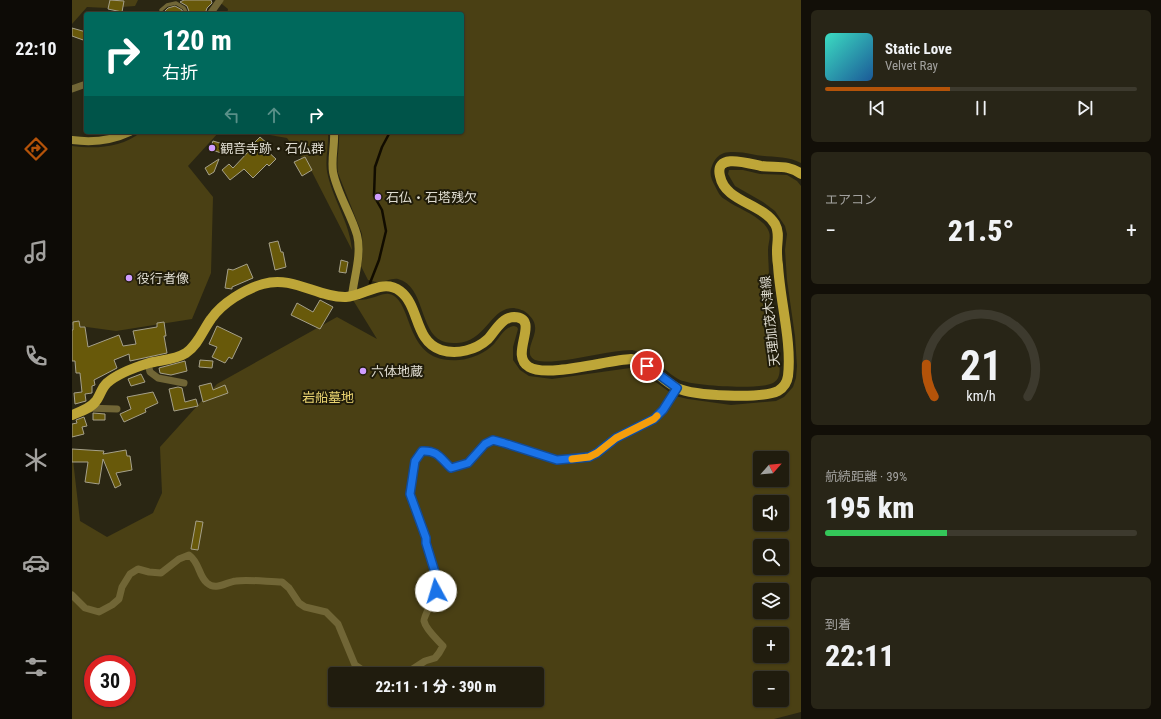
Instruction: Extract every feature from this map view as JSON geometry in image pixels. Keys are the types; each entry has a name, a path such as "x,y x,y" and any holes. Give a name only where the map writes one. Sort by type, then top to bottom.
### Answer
{"main road":[{"path":"72,140 88,142 119,138 126,134"},
{"path":"334,134 332,162 333,174 357,235 358,252 352,296"},
{"name":"天理加茂木津線","path":"72,415 96,402 106,383 130,370 175,358 187,352 196,343 212,317 230,301 249,289 265,283 282,282 299,285 332,296 352,296 381,287 390,286 404,294 425,338 432,345 442,350 454,352 473,348 488,338 503,321 515,317 523,321 526,326 521,353 523,361 532,368 552,370 631,359 643,364 677,388 689,391 731,396 774,393 782,388 786,383 788,376 787,337 778,281 777,250 779,234 770,217 730,193 726,189 719,173 721,167 727,161 738,161 761,166 788,167 801,174"}],"street":[{"path":"211,12 220,0"},
{"path":"72,89 84,85"},
{"path":"148,364 150,372 158,378 184,383"},
{"path":"417,667 434,658 440,653 443,646 424,621 424,616 431,606 436,591 437,579 426,543 426,538 410,494 415,461 422,451 433,452 451,468 468,463 485,444 493,440 557,460 589,457 597,453 616,438 654,419 663,410 677,388"},
{"path":"87,408 117,409"},
{"path":"72,595 85,608 99,612 112,605 119,599 122,587 130,574 138,569 160,573 179,559 189,554 195,559 207,583 214,586 224,585 236,580 282,582 305,607 326,612 338,624 357,667"}],"lane":[{"path":"162,12 161,10 167,5 176,3 184,8 186,12"}],"green space":[{"path":"72,0 138,0 135,6 108,8 87,7 72,24"},
{"path":"217,0 801,0 801,163 795,160 783,158 741,152 730,152 718,156 711,169 712,181 721,196 762,222 769,232 769,277 780,367 776,381 766,385 742,387 687,382 680,380 646,355 632,350 558,361 547,362 535,360 530,356 530,349 535,330 533,319 521,310 514,308 506,309 499,313 482,331 467,341 448,343 442,341 435,336 429,328 418,299 407,283 398,279 380,282 368,280 361,266 363,253 362,234 338,173 337,163 339,134 464,134 464,12 227,12 228,9"},
{"path":"138,134 217,134 188,166 213,197 211,273 192,319 116,331 72,325 72,146 108,146 134,137"},
{"path":"264,134 328,134 326,165 328,176 351,240 352,250 312,172 287,138"},
{"name":"岩船墓地","path":"729,170 743,170 760,174 787,175 797,181 801,186 801,712 774,719 72,719 72,451 80,521 107,537 153,513 162,493 160,447 217,384 337,317 377,339 353,300 373,298 387,294 397,298 403,307 412,331 419,343 428,352 441,359 459,360 478,355 494,344 505,330 514,326 518,329 513,347 513,360 520,370 529,376 552,379 630,368 639,370 675,396 688,399 731,405 776,401 784,397 793,387 796,378 797,366 795,336 787,280 785,250 787,234 785,226 775,211 763,202 735,186 728,174"}],"building":[{"path":"110,0 124,1 122,12 108,9"},
{"path":"184,0 211,0 212,3 207,8 206,12 189,12 187,6 180,2"},
{"path":"175,6 182,10 182,12 165,12 168,8"},
{"path":"72,28 84,31 84,40 72,36"},
{"path":"260,137 268,144 264,148 276,159 269,166 267,164 253,178 244,169 230,180 222,170 229,164 233,168 249,151 247,150"},
{"path":"213,141 223,144 221,153 210,149"},
{"path":"305,157 312,170 302,176 294,162"},
{"path":"219,159 214,172 209,175 205,168"},
{"path":"278,241 281,252 283,252 286,267 275,270 269,243"},
{"path":"341,260 348,262 346,273 339,272"},
{"path":"247,264 253,278 232,287 232,289 225,288 228,269 233,270"},
{"path":"320,300 333,307 320,329 291,315 297,303 313,312"},
{"path":"79,321 80,327 85,327 88,347 119,335 123,346 136,344 133,331 157,327 157,323 164,322 166,336 164,336 167,353 130,361 129,354 114,360 117,368 94,380 95,385 92,386 92,393 85,394 86,401 75,404 74,393 82,392 80,373 76,373 75,361 72,361 72,330 73,322"},
{"path":"217,326 242,338 232,359 229,357 225,363 212,357 217,347 209,344"},
{"path":"200,360 213,361 212,368 199,367"},
{"path":"185,361 187,371 171,375 160,373 159,368"},
{"path":"141,374 145,382 131,386 128,379"},
{"path":"211,383 213,390 225,385 228,393 203,402 199,386"},
{"path":"178,387 182,388 185,402 196,399 198,406 174,411 169,389"},
{"path":"153,392 158,403 145,409 146,412 124,422 120,414 131,409 127,397"},
{"path":"93,413 105,414 105,420 93,420"},
{"path":"84,417 87,426 82,427 84,434 72,437 72,424 77,423 76,420"},
{"path":"72,449 104,451 103,454 126,450 127,456 130,456 132,470 116,473 121,485 115,488 103,459 99,484 85,482 88,462 72,462"},
{"path":"196,521 203,522 198,550 191,549"}],"waterway":[{"path":"370,283 379,260 386,231 382,210 374,196 375,167 382,147 389,134"}],"slow traffic":[{"path":"572,459 589,457 597,453 616,438 654,419 657,416"}],"place":[{"name":"観音寺跡・石仏群","path":"212,148"},
{"name":"石仏・石塔残欠","path":"378,197"},
{"name":"役行者像","path":"129,278"},
{"name":"六体地蔵","path":"363,371"}],"route":[{"path":"436,591 437,579 426,543 426,538 410,494 411,479 415,461 422,451 433,452 451,468 468,463 485,444 493,440 557,460 570,460 589,457 597,453 616,438 654,419 663,410 673,396 677,388 647,366"}]}
